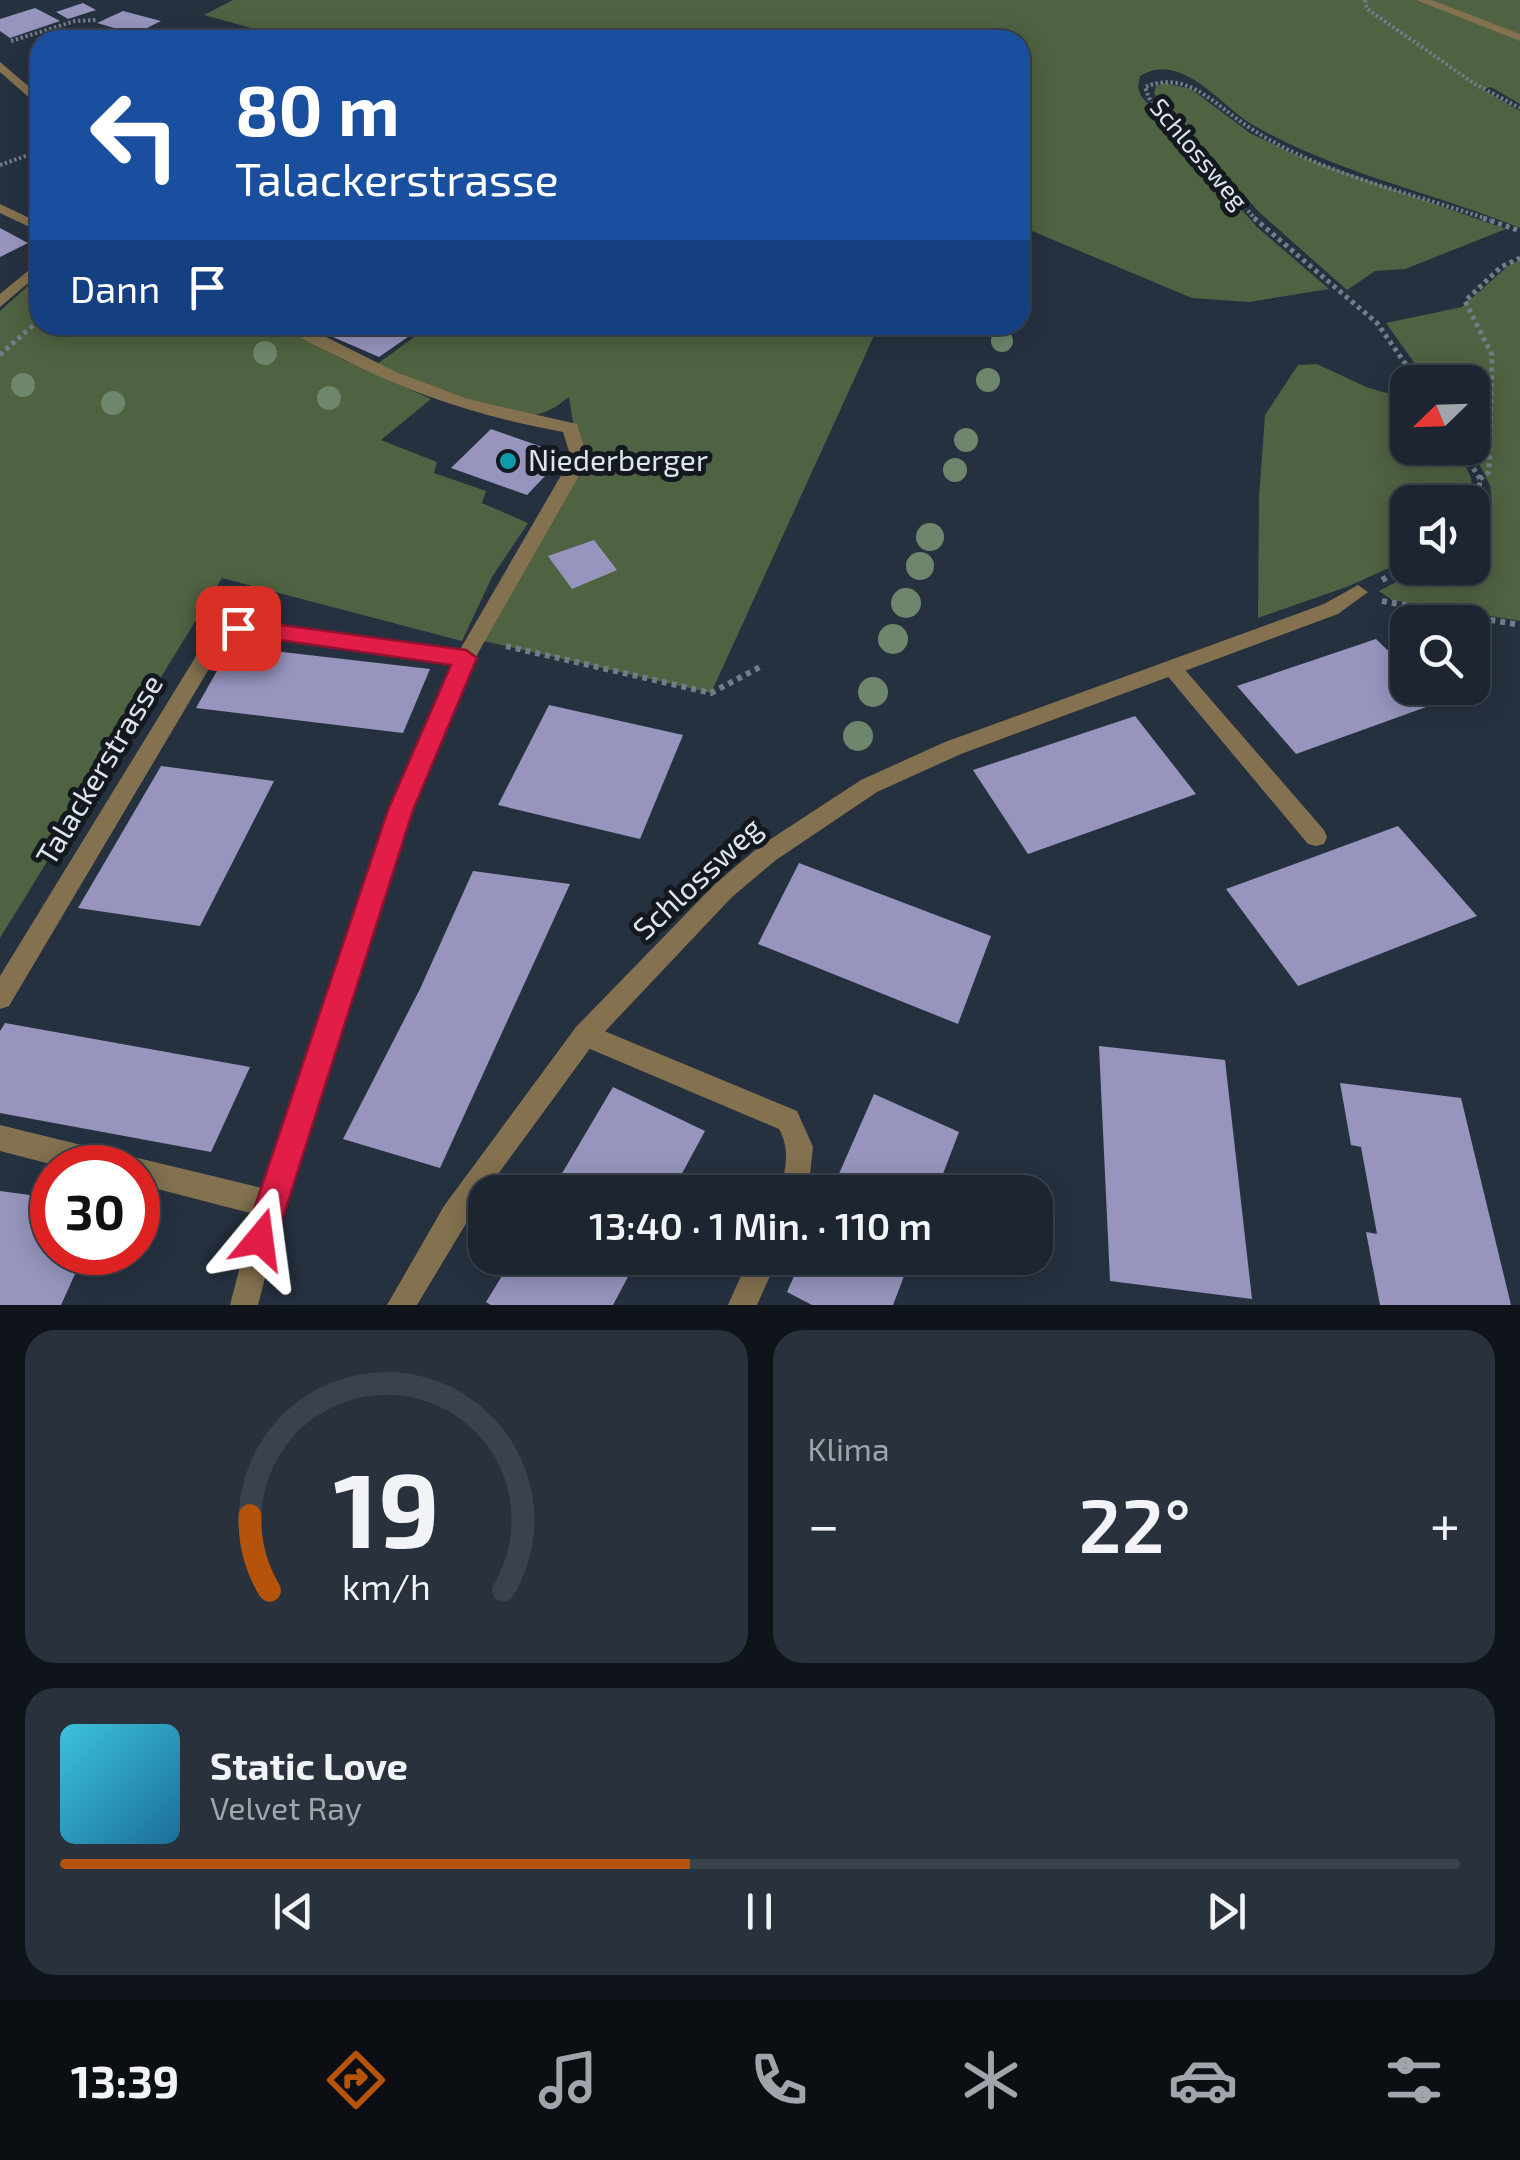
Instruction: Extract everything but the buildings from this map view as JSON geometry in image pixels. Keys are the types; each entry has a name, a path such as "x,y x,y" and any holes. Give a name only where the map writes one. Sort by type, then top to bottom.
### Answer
{"street":[{"path":"1422,0 1520,38"},
{"path":"0,66 30,94"},
{"path":"0,208 30,223"},
{"path":"0,302 30,275"},
{"path":"244,1305 270,1204 401,810 470,649 580,460 572,428 459,404 312,335"},
{"name":"Schlossweg","path":"400,1305 454,1216 584,1036 724,890 830,809 868,786 954,748 1331,609 1358,592"},
{"name":"Talackerstrasse","path":"0,998 219,636 238,628 470,649"},
{"path":"1172,668 1316,837"},
{"path":"584,1036 788,1120 797,1133 802,1152 797,1175"},
{"path":"0,1138 30,1145"},
{"path":"160,1176 270,1204"},
{"path":"742,1305 756,1275"}],"path":[{"path":"1365,0 1366,8 1419,46 1520,108"},
{"path":"43,30 97,20"},
{"path":"0,44 30,34"},
{"name":"Schlossweg","path":"1406,365 1377,323 1257,221 1149,98 1145,86 1168,80 1188,83 1252,130 1299,154 1520,231"},
{"path":"0,165 30,154"},
{"path":"1480,479 1489,472 1492,355 1464,301 1501,267 1520,258"},
{"path":"0,355 30,328"},
{"path":"1471,465 1479,485"},
{"path":"1398,604 1520,626"},
{"path":"470,649 711,693 760,666"}],"green space":[{"path":"233,0 1520,0 1520,104 1491,87 1482,89 1520,111 1520,228 1317,156 1253,125 1186,75 1156,70 1140,76 1141,96 1257,227 1329,289 1249,302 1192,298 1030,230 1030,30 259,30 204,15"},
{"path":"1165,83 1191,89 1250,133 1296,155 1506,229 1405,269 1375,271 1347,290 1260,213 1163,107 1154,93 1156,86"},
{"path":"1520,260 1520,621 1490,616 1490,605 1422,605 1392,600 1379,591 1390,585 1490,585 1492,504 1490,485 1480,465 1490,465 1490,365 1416,365 1386,323 1462,307"},
{"path":"30,284 30,335 299,335 431,399 381,440 437,462 434,473 486,491 482,503 528,523 492,577 462,641 222,578 0,938 0,311"},
{"path":"417,335 874,335 711,693 475,639 579,460 569,397 542,413 505,413 459,399 377,364"},
{"path":"1317,364 1390,394 1390,465 1465,465 1472,485 1390,485 1390,568 1258,618 1259,498 1265,415 1298,365"}],"place":[{"name":"Niederberger","path":"508,461"}],"route":[{"path":"238,628 466,658 401,810 260,1239"}]}
